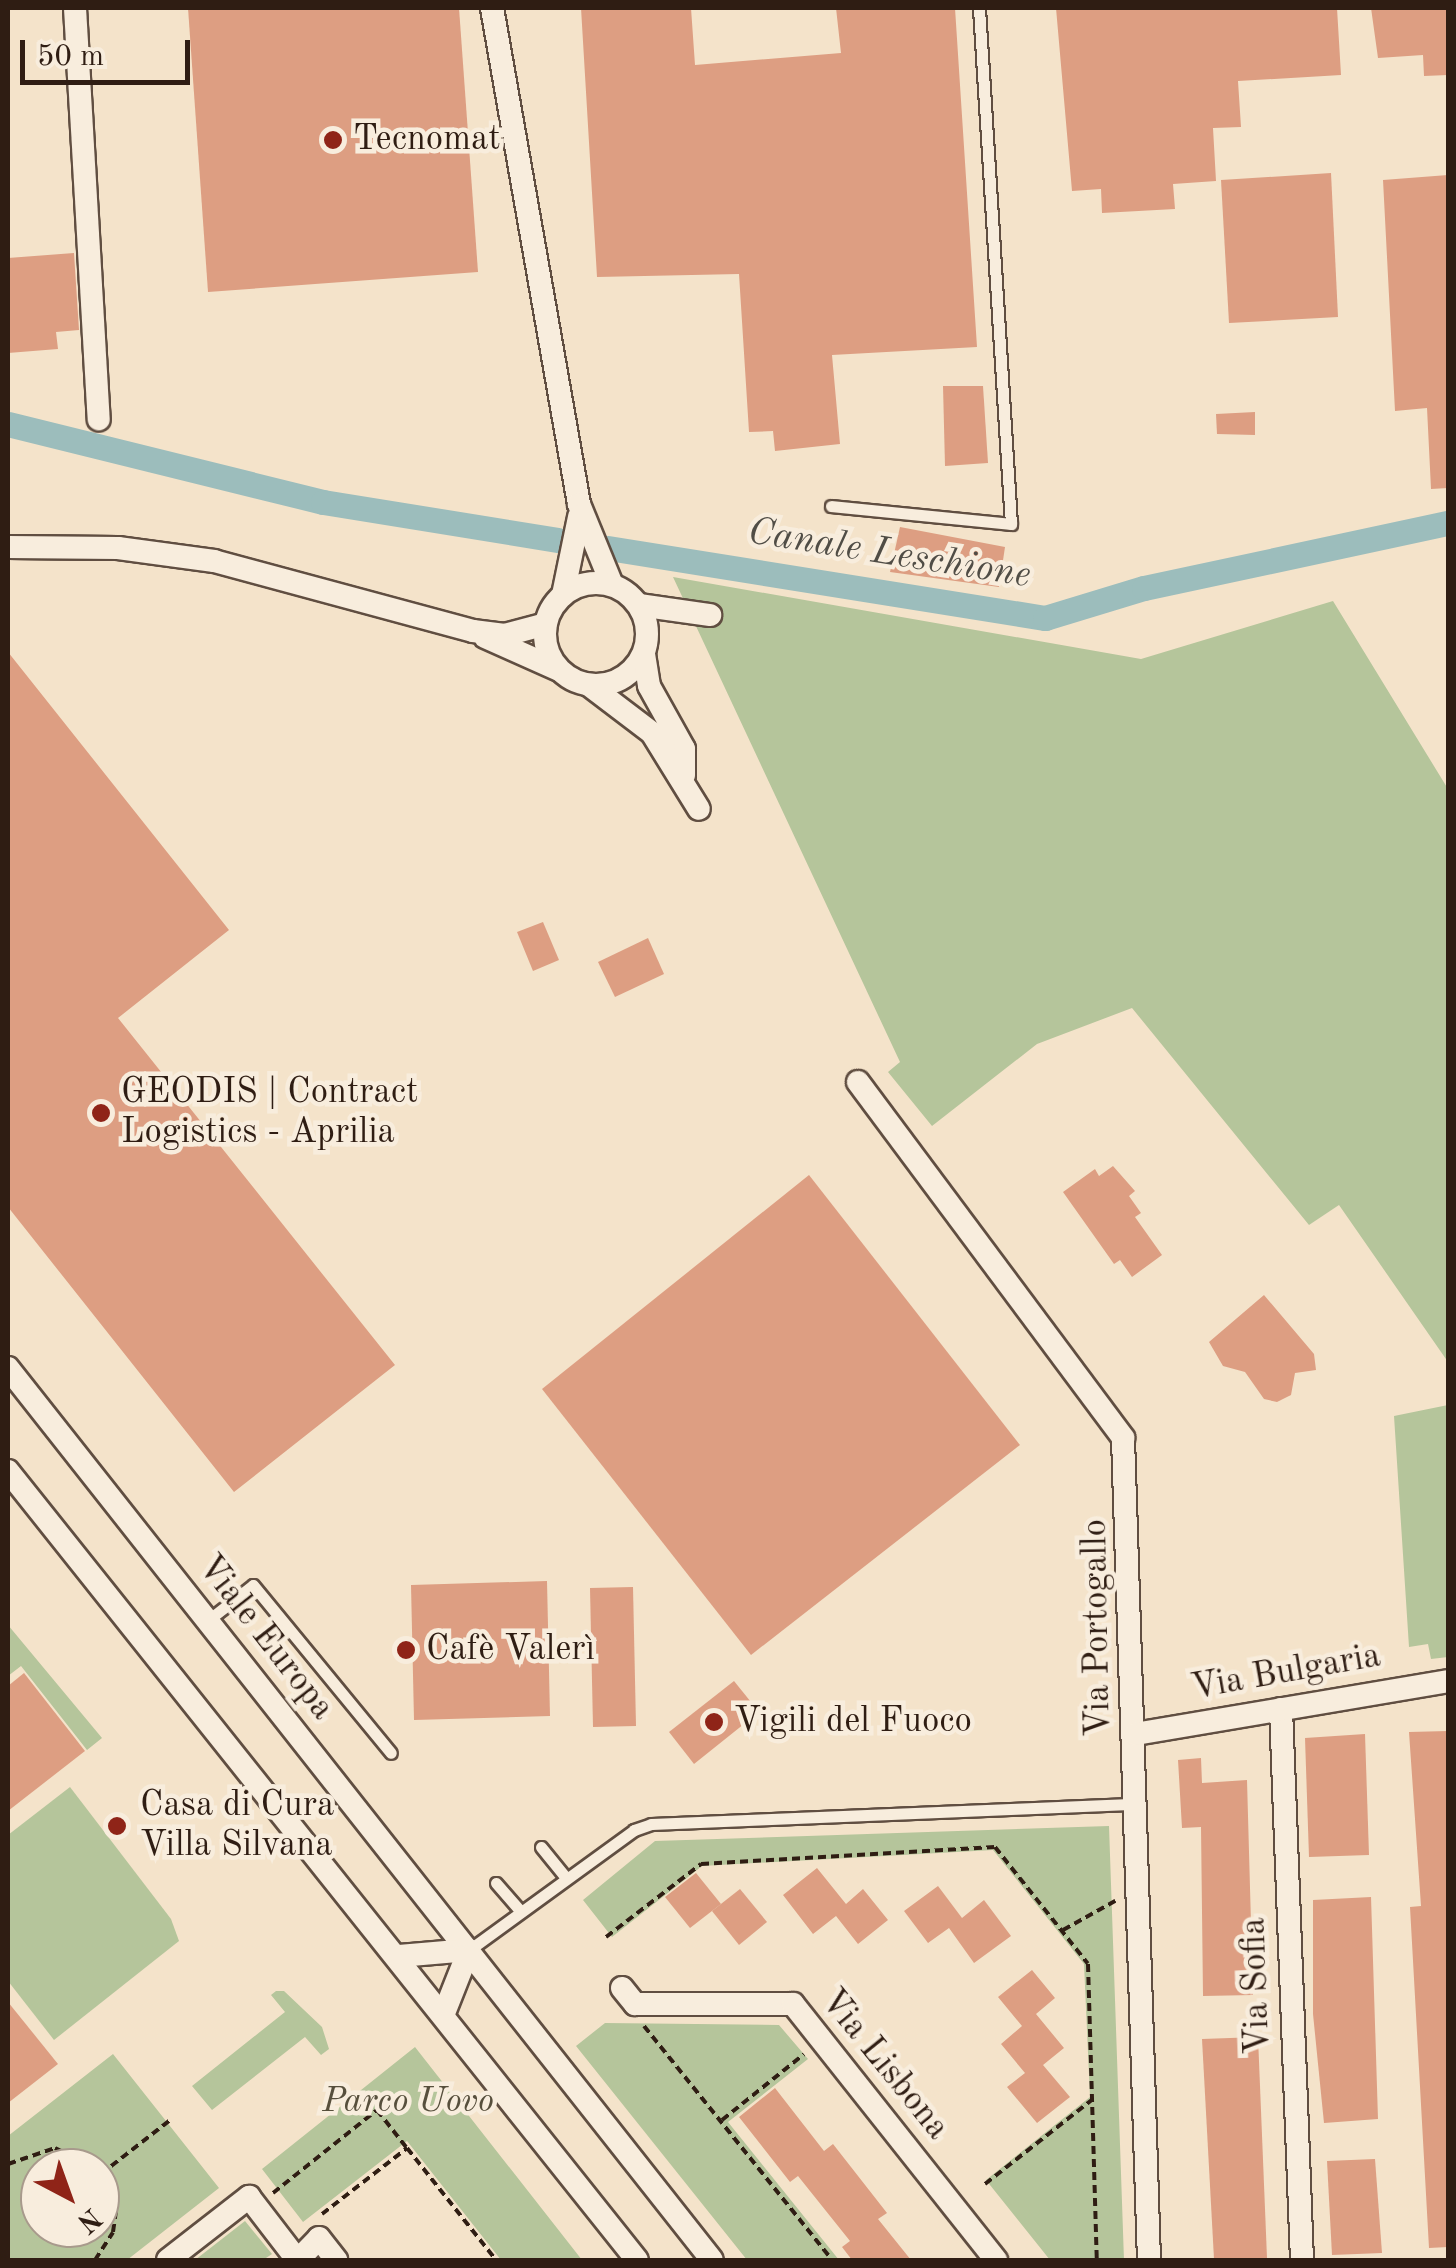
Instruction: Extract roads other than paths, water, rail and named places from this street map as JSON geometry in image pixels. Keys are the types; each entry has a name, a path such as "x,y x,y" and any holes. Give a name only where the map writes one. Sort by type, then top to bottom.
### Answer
{"street":[{"path":"76,8 99,419"},
{"path":"492,8 579,504 579,537 563,595 546,624 550,656 559,670"},
{"path":"579,504 612,585"},
{"path":"8,547 118,548 214,562 473,631 504,635 546,624"},
{"path":"563,595 594,582 612,585 639,605 700,615 646,646 622,679 589,685"},
{"path":"639,605 649,686 684,749 684,775"},
{"path":"473,631 589,685 626,708 684,775 699,809"},
{"name":"Via Portogallo","path":"858,1082 1124,1438 1150,2260"},
{"name":"Viale Europa","path":"8,1368 712,2260"},
{"path":"8,1471 399,1956 636,2260"},
{"name":"Via Bulgaria","path":"1135,1734 1448,1681"},
{"name":"Via Sofia","path":"1281,1709 1302,2260"},
{"path":"399,1956 469,1950 444,2013"},
{"name":"Via Lisbona","path":"622,1988 635,2004 793,2004 996,2260"},
{"path":"168,2260 249,2197 296,2259 319,2238 336,2260"}],"lane":[{"path":"831,506 1011,524 979,8"},
{"path":"207,1621 253,1585 391,1753"},
{"path":"469,1950 566,1878 651,1824 1137,1804"},
{"path":"541,1847 566,1878"},
{"path":"496,1883 521,1912"}],"waterway":[{"name":"Canale Leschione","path":"8,424 323,502 557,540"},
{"name":"Canale Leschione","path":"608,548 1045,618 1144,588 1448,523"}],"place":[{"name":"Tecnomat","path":"333,140"},
{"name":"GEODIS | Contract Logistics - Aprilia","path":"101,1113"},
{"name":"Cafè Valerì","path":"406,1650"},
{"name":"Vigili del Fuoco","path":"714,1722"},
{"name":"Casa di Cura Villa Silvana","path":"117,1826"}],"park label":[{"name":"Parco Uovo","path":"408,2102"}]}
